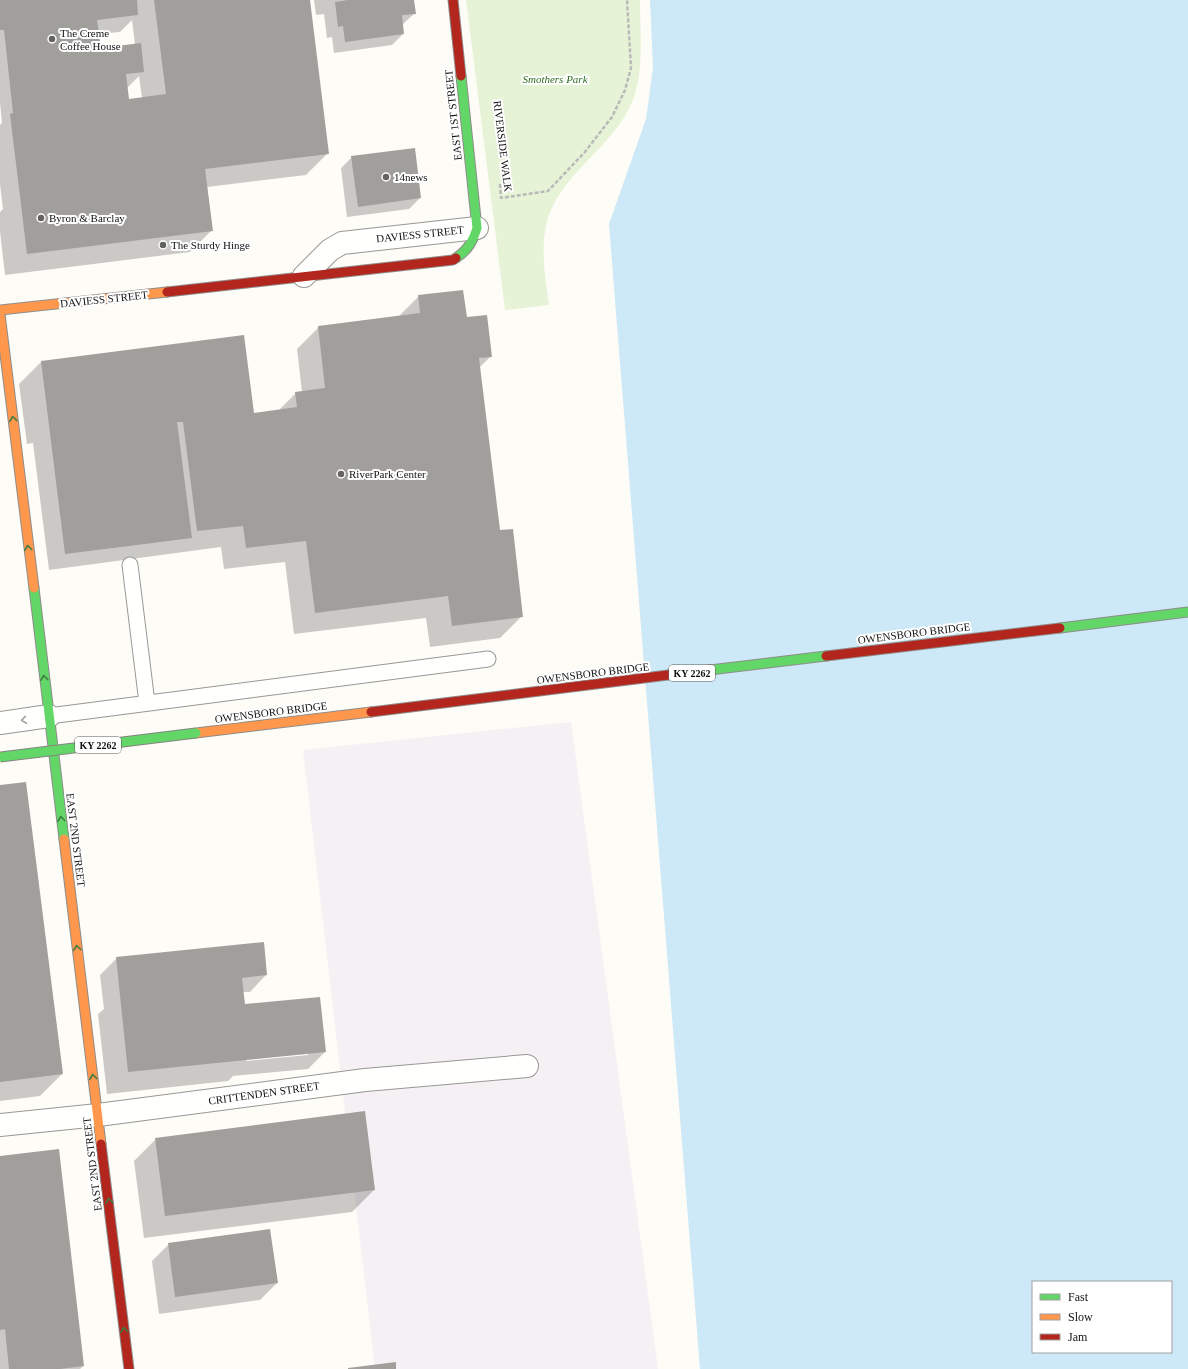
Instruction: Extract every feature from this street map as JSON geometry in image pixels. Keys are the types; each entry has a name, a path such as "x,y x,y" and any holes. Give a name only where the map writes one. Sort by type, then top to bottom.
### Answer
{"main road":[{"name":"EAST 1ST STREET","path":"453,0 477,228"},
{"name":"DAVIESS STREET","path":"0,310 453,260 463,254 471,246 477,228"},
{"name":"EAST 2ND STREET","path":"0,314 129,1369"},
{"name":"OWENSBORO BRIDGE","path":"0,757 1188,612"}],"street":[{"name":"DAVIESS STREET","path":"304,276 330,250 342,243 477,228"},
{"path":"0,723 49,716"},
{"name":"CRITTENDEN STREET","path":"0,1125 98,1116 365,1080 528,1066"}],"lane":[{"path":"130,565 147,703"},
{"path":"49,716 488,660"}],"path":[{"name":"RIVERSIDE WALK","path":"499,182 501,198 548,191 584,153 612,117 625,90 631,68 627,0"}],"shaded area":[{"path":"571,722 658,1369 375,1369 303,750"}],"green space":[{"name":"Smothers Park","path":"466,0 640,0 640,61 634,97 625,116 600,148 572,178 560,194 550,212 544,241 544,268 549,305 505,310"}],"water":[{"path":"650,0 1188,0 1188,1369 700,1369 609,224 646,119 653,68"}],"building":[{"path":"0,0 137,0 138,15 97,20 101,48 141,43 144,72 126,74 129,99 166,94 154,0 310,0 329,154 205,169 213,231 27,254 10,114 13,113 4,30 0,30"},
{"path":"348,0 414,0 416,14 402,15 404,34 345,42 343,26 338,27 335,2"},
{"name":"14news","path":"415,148 421,198 358,207 351,156"},
{"name":"RiverPark Center","path":"463,290 467,317 487,315 492,357 479,358 500,530 513,529 523,617 452,626 448,596 315,613 306,541 246,548 243,526 197,531 183,422 177,422 192,538 65,554 41,361 244,335 254,413 297,407 295,392 325,388 318,326 420,313 418,295"},
{"path":"26,782 63,1074 0,1082 0,785"},
{"path":"264,942 267,975 242,978 245,1004 320,997 326,1052 128,1072 116,957"},
{"path":"365,1111 375,1190 165,1216 155,1138"},
{"path":"59,1149 84,1366 60,1369 9,1369 5,1329 0,1330 0,1156"},
{"path":"270,1229 278,1283 175,1297 168,1243"},
{"path":"396,1362 396,1369 348,1369 348,1368"}],"traffic: fast":[{"path":"456,258 470,245 477,228 461,76"},
{"path":"34,588 64,839"},
{"path":"1060,628 1188,612"},
{"path":"676,674 826,656"},
{"path":"0,757 196,733"}],"traffic: slow":[{"path":"0,310 167,292"},
{"path":"0,314 34,588"},
{"path":"196,733 371,712"},
{"path":"64,839 101,1144"}],"traffic: jam":[{"path":"453,0 461,76"},
{"path":"167,292 453,260 456,258"},
{"path":"826,656 1060,628"},
{"path":"371,712 676,674"},
{"path":"101,1144 129,1369"}],"place":[{"name":"The Creme Coffee House","path":"52,39"},
{"name":"14news","path":"386,177"},
{"name":"Byron & Barclay","path":"41,218"},
{"name":"The Sturdy Hinge","path":"163,245"},
{"name":"RiverPark Center","path":"341,474"}]}
